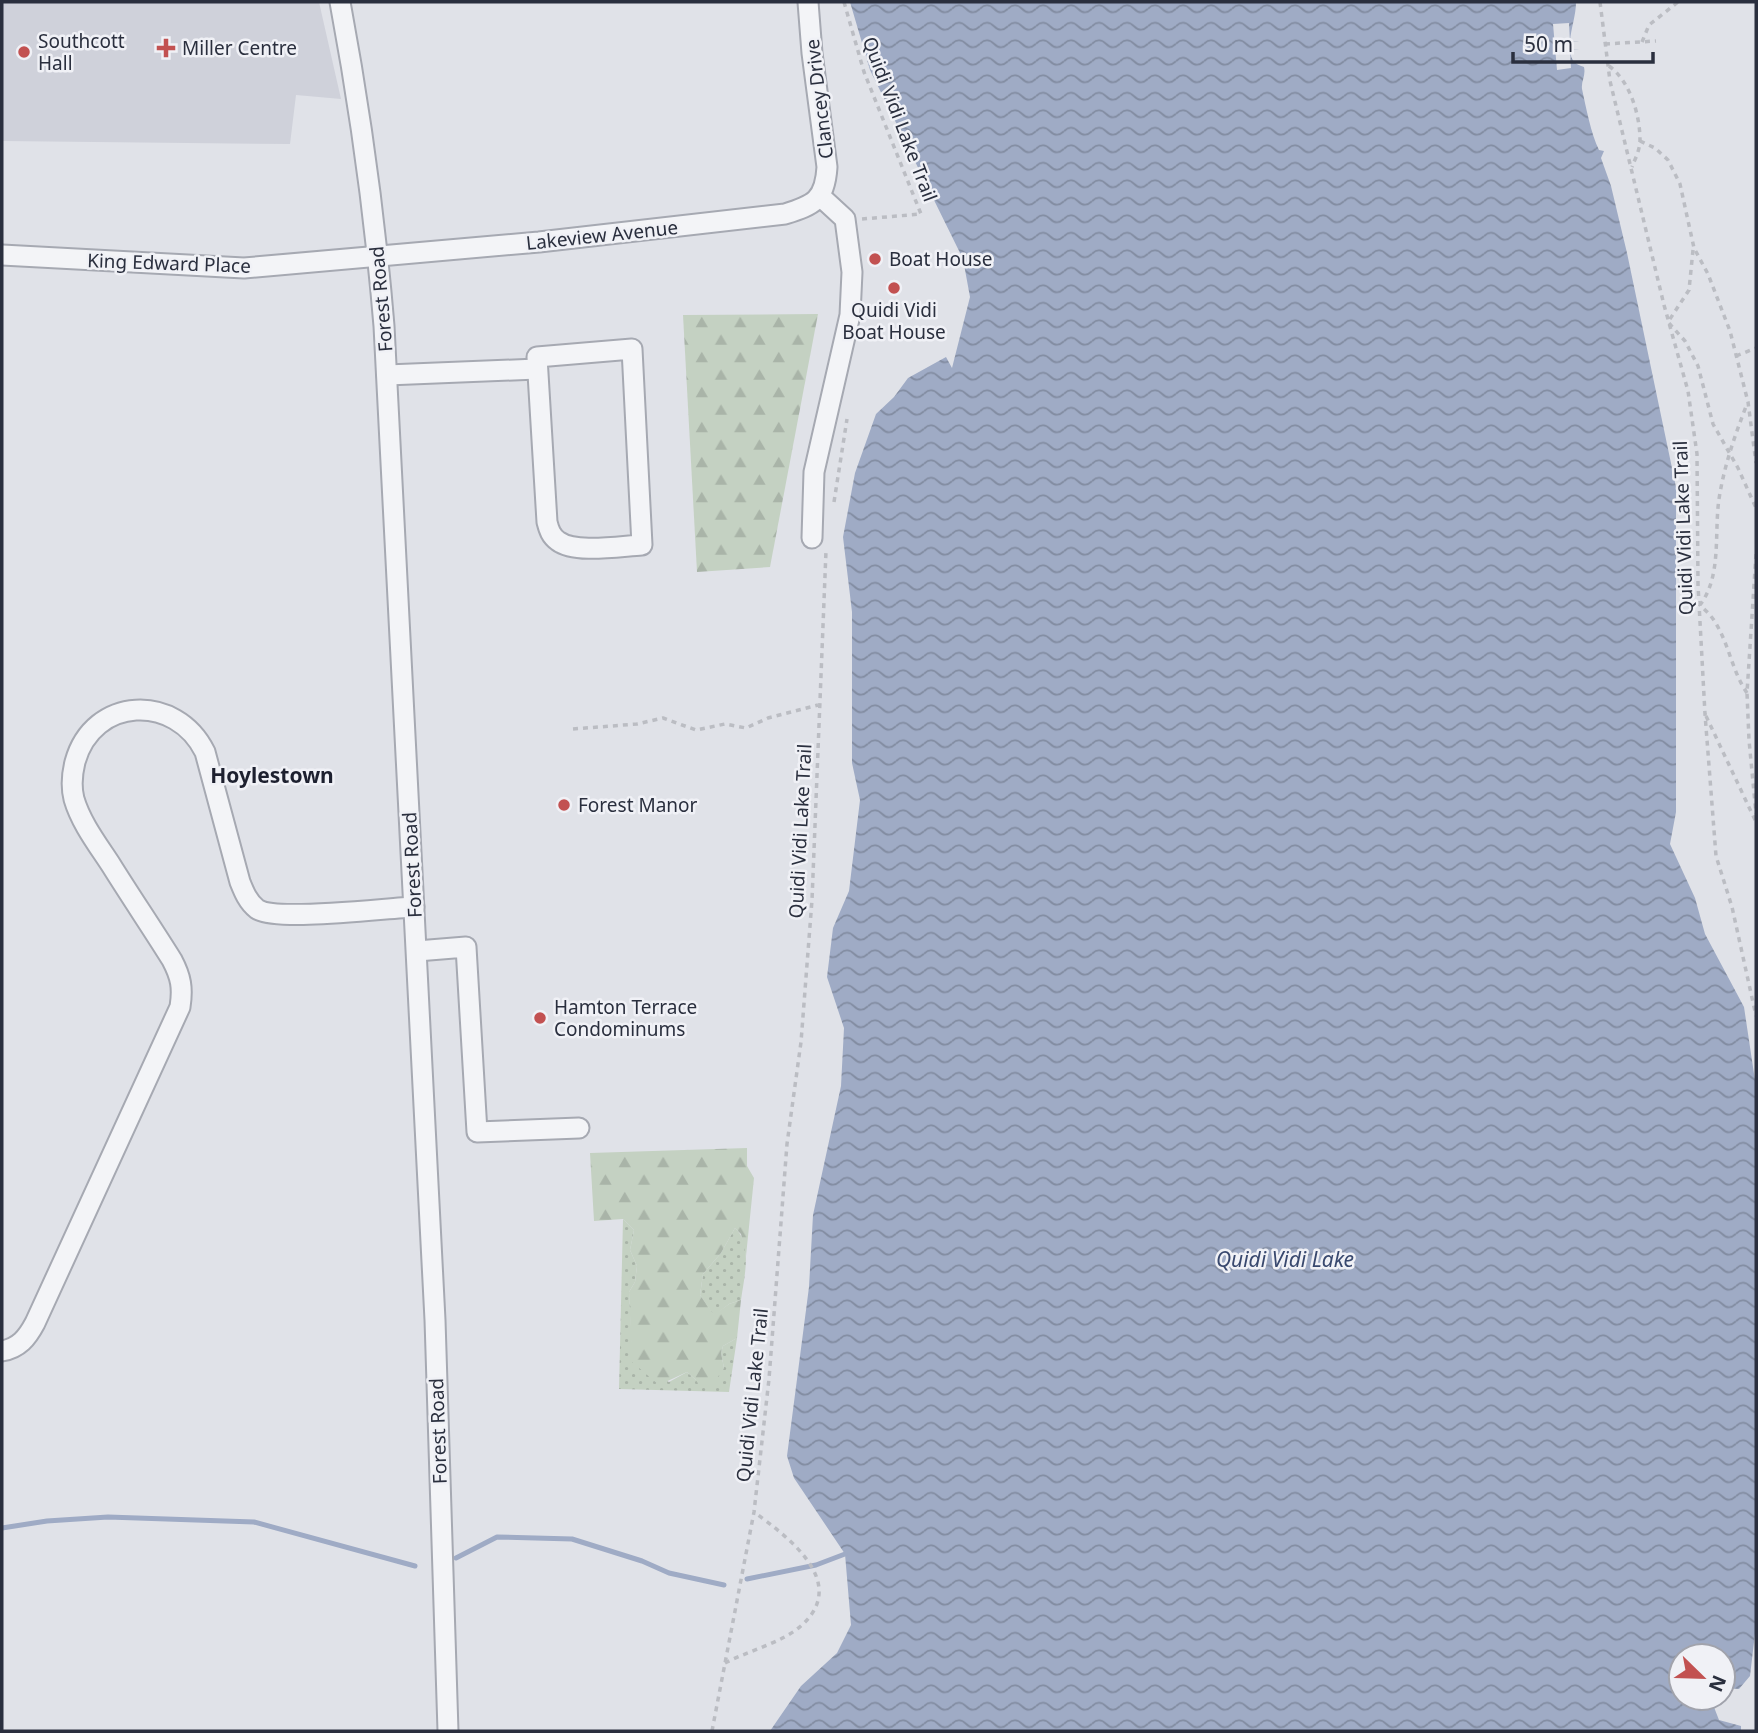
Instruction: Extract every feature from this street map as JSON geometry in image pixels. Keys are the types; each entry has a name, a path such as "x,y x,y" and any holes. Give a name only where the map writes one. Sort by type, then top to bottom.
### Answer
{"street":[{"name":"Forest Road","path":"340,2 359,104 378,256 387,374 435,1320 448,1731"},
{"name":"Clancey Drive","path":"808,2 827,167 826,183 820,196"},
{"name":"Lakeview Avenue","path":"378,256 593,236 785,214 814,203 820,196"},
{"path":"819,543 814,472 848,325 852,272 845,219 820,196"},
{"name":"King Edward Place","path":"2,255 244,268 378,256"},
{"path":"632,349 642,545 579,548 560,544 551,536 545,508 537,369 537,357 632,349"},
{"path":"387,374 537,369"},
{"path":"2,1351 16,1348 28,1336 35,1323 180,1007 183,990 181,975 173,960 88,829 74,800 73,771 78,750 89,732 120,712 139,710 153,711 175,720 194,733 205,752 240,882 248,901 258,910 270,914 291,914 414,907"},
{"path":"417,951 466,947 477,1132 579,1128"}],"path":[{"name":"Quidi Vidi Lake Trail","path":"844,2 864,72 921,214 857,219"},
{"name":"Quidi Vidi Lake Trail","path":"1600,2 1607,65 1668,322 1688,391 1697,454 1698,585 1716,856 1732,907 1756,1017"},
{"path":"1642,42 1649,25 1678,2"},
{"path":"1605,44 1656,41"},
{"path":"1607,65 1622,79 1633,101 1640,141 1632,167"},
{"path":"1640,141 1656,148 1668,160 1680,184 1694,248 1708,274 1730,331 1748,402 1756,463"},
{"path":"1694,248 1689,290 1668,322 1685,341 1698,366 1713,424 1756,508"},
{"path":"1736,356 1756,348"},
{"path":"1747,693 1738,681 1714,620 1700,605 1709,594 1713,578 1719,501 1725,468 1748,402"},
{"path":"833,508 848,413"},
{"name":"Quidi Vidi Lake Trail","path":"712,1731 754,1512 769,1379 787,1144 802,1042 812,900 818,754 819,543"},
{"path":"1756,554 1747,693 1756,814"},
{"path":"573,729 663,719 696,730 725,723 746,728 768,718 818,705"},
{"path":"1705,714 1756,822"},
{"path":"725,1663 781,1639 802,1626 818,1604 817,1577 809,1561 778,1529 754,1512"}],"shaded area":[{"name":"Miller Centre","path":"2,2 319,2 341,99 296,95 290,144 2,141"}],"green space":[{"path":"818,314 770,567 697,572 683,315"},
{"path":"747,1148 747,1166 754,1178 746,1256 741,1234 735,1228 721,1253 703,1274 700,1295 714,1315 729,1304 741,1300 737,1338 723,1346 721,1353 724,1368 713,1384 700,1387 687,1372 659,1385 632,1362 629,1292 635,1282 637,1266 630,1250 634,1230 623,1219 594,1221 590,1153"},
{"path":"623,1219 634,1230 630,1250 637,1266 635,1282 629,1292 633,1362 669,1382 687,1372 696,1380 724,1368 721,1353 723,1346 737,1338 729,1392 619,1389"},
{"path":"735,1228 741,1235 746,1252 741,1300 729,1304 714,1316 700,1295 703,1274 721,1253"}],"water":[{"name":"Quidi Vidi Lake","path":"850,2 1576,2 1570,42 1579,41 1579,49 1570,50 1570,53 1574,61 1584,67 1582,86 1585,104 1596,144 1599,150 1604,151 1601,158 1611,186 1627,253 1676,487 1676,812 1670,844 1695,898 1705,934 1744,1007 1756,1087 1756,1625 1750,1676 1737,1689 1737,1642 1667,1642 1667,1712 1716,1712 1719,1720 1741,1726 1741,1731 770,1731 801,1686 837,1653 851,1625 845,1554 794,1478 787,1456 809,1287 813,1215 841,1086 844,1028 827,977 833,928 849,891 860,800 852,763 852,612 843,537 855,473 876,414 894,397 908,378 946,357 952,368 970,297 963,259 870,70"}],"pier":[{"path":"1569,23 1570,42 1579,41 1579,49 1570,50 1571,68 1557,70 1553,24"}],"waterway":[{"path":"2,1528 47,1521 108,1517 254,1522 415,1566"},
{"path":"456,1558 497,1537 572,1539 642,1561 669,1573 724,1585"},
{"path":"747,1579 816,1565 845,1554"}],"place":[{"name":"Miller Centre","path":"166,48"},
{"name":"Southcott Hall","path":"24,52"},
{"name":"Boat House","path":"875,259"},
{"name":"Quidi Vidi Boat House","path":"894,288"},
{"name":"Forest Manor","path":"564,805"},
{"name":"Hamton Terrace Condominums","path":"540,1018"}],"district":[{"name":"Hoylestown","path":"272,776"}]}
